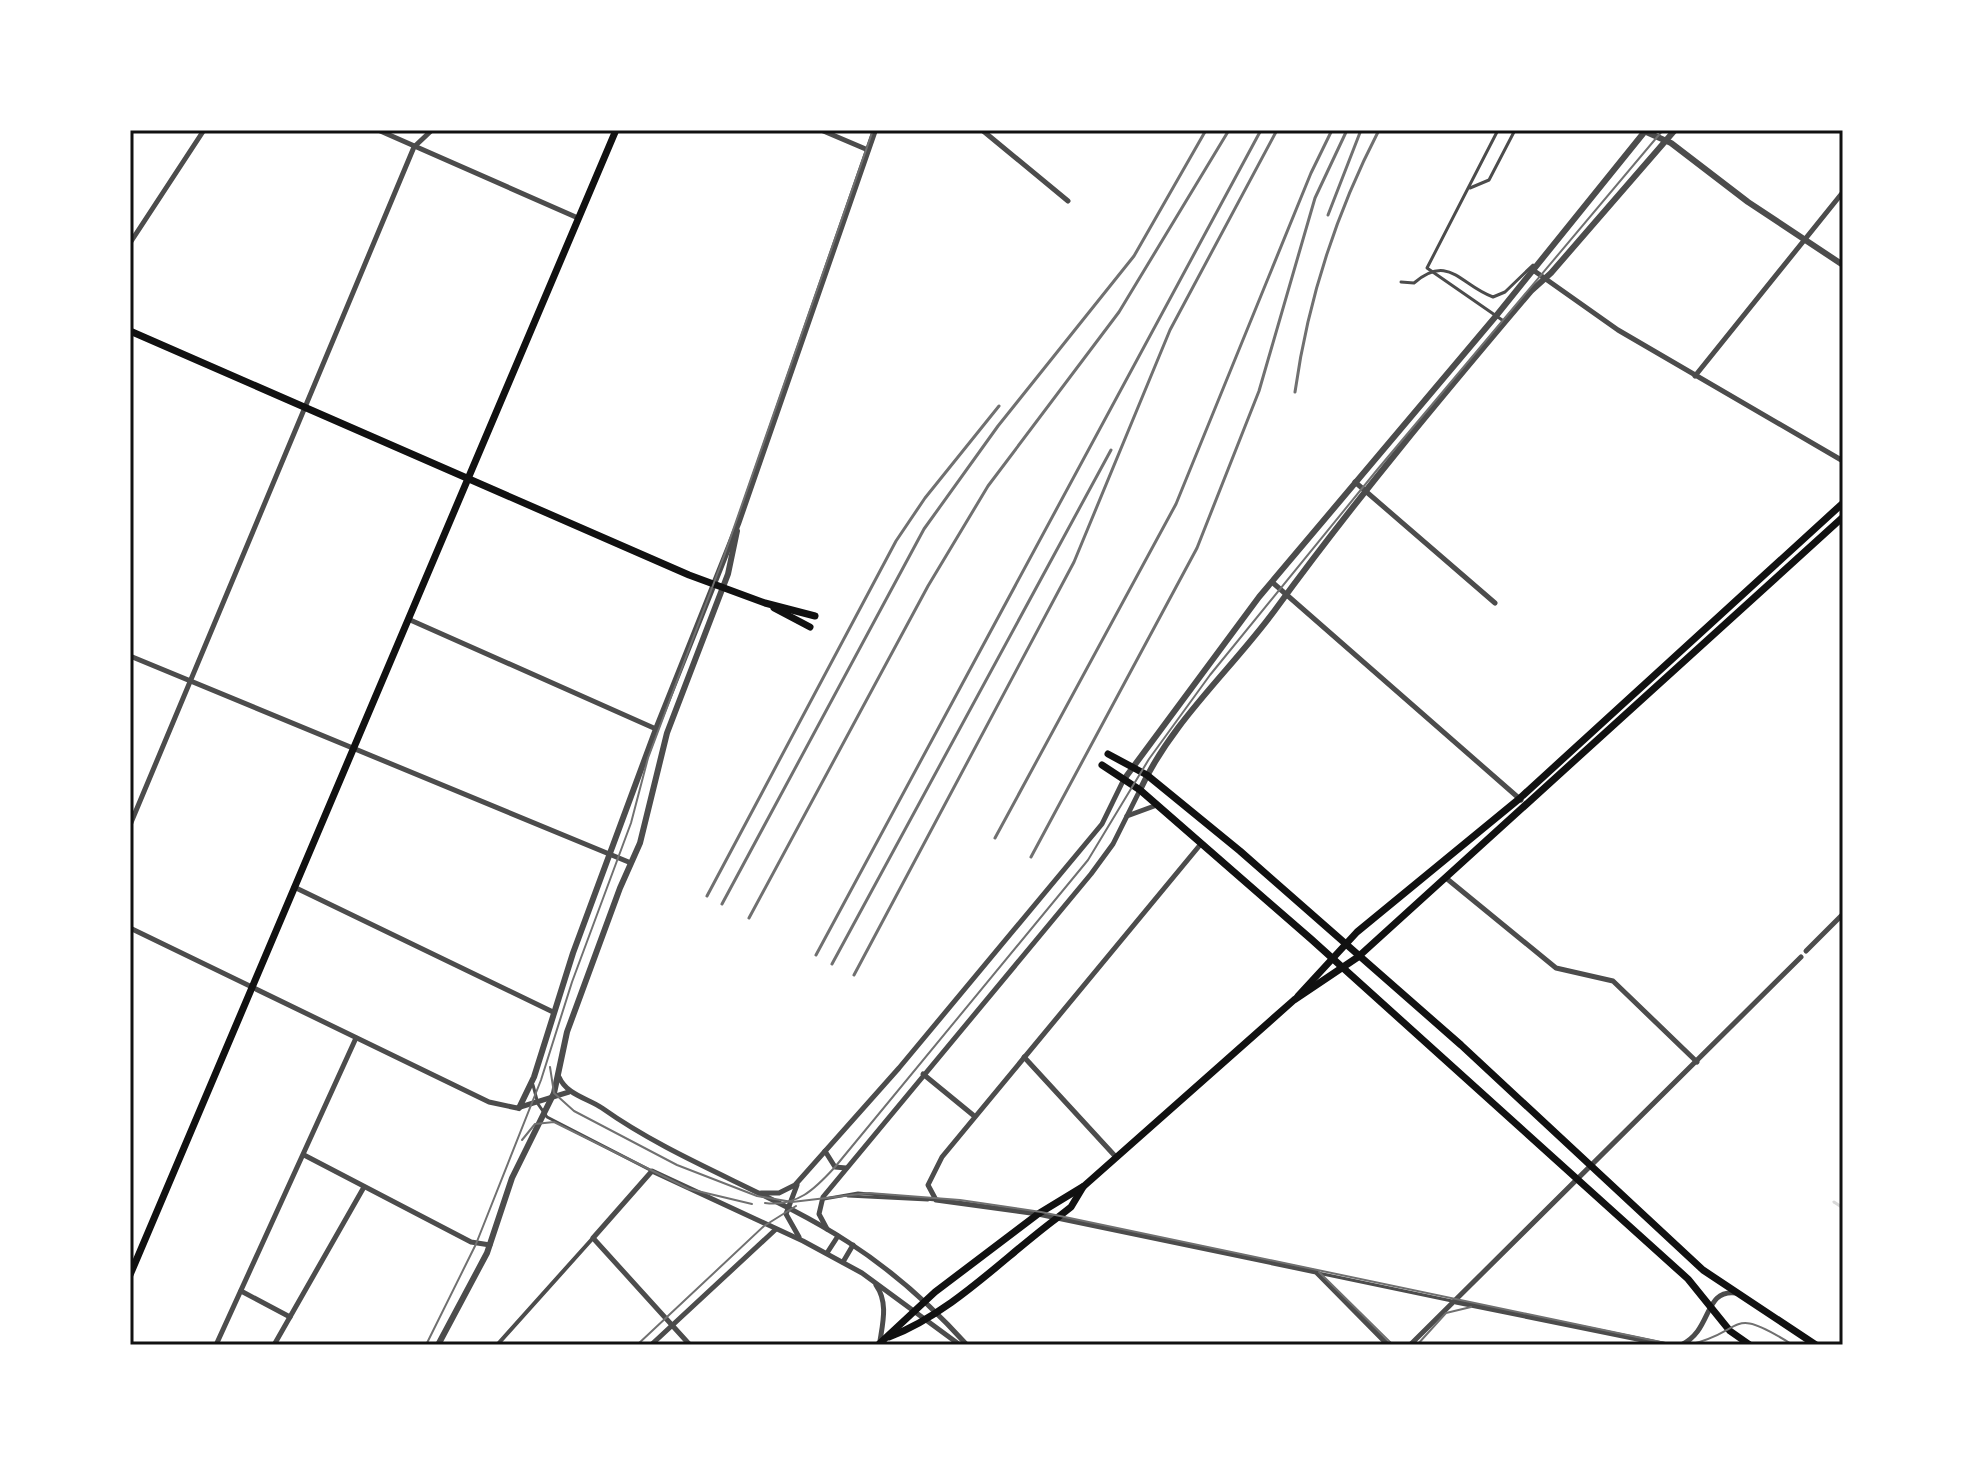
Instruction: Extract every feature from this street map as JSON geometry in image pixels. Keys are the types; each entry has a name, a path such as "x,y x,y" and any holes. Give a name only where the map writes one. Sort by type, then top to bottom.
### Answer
{"main road":[{"path":"130,1275 292,887 469,480 616,130"},
{"path":"130,331 712,584 765,603 815,616"},
{"path":"879,1344 912,1310 1038,1214 1084,1186 1294,1000 1345,944 1519,799 1843,503"},
{"path":"1294,1000 1343,970 1358,957 1527,807 1843,517"},
{"path":"765,603 810,627"},
{"path":"1108,754 1147,775 1345,944 1593,1165 1703,1270 1816,1345"},
{"path":"1102,765 1140,790 1577,1178 1688,1279 1743,1344"},
{"path":"887,1337 937,1311 1071,1207 1084,1186"}],"street":[{"path":"130,243 204,130"},
{"path":"378,130 578,218"},
{"path":"130,825 414,147 432,130"},
{"path":"821,130 868,150"},
{"path":"519,1108 534,1077 553,1012 656,729 738,524 875,130"},
{"path":"982,130 1068,201"},
{"path":"761,1193 783,1192 801,1179 907,1059 1102,824 1132,765 1272,582 1496,316 1644,130 1666,141 1843,265"},
{"path":"827,1229 820,1218 821,1200 923,1074 972,1022 993,990 1091,874 1126,817 1147,775 1176,732 1505,322 1675,130"},
{"path":"1695,376 1843,192"},
{"path":"1533,270 1695,376 1843,461"},
{"path":"1355,482 1495,603"},
{"path":"438,1345 490,1245 512,1178 552,1097 567,1032 643,834 667,733 723,588 735,552 738,524"},
{"path":"1272,582 1527,807"},
{"path":"408,619 656,729"},
{"path":"1689,643 1696,652"},
{"path":"130,656 631,863"},
{"path":"1126,817 1157,805"},
{"path":"1200,845 973,1115 930,1178 929,1190 936,1200 1038,1214 1316,1272 1388,1345"},
{"path":"1446,878 1556,968 1613,981 1697,1062"},
{"path":"292,887 553,1012"},
{"path":"1410,1345 1843,914"},
{"path":"130,928 489,1102 519,1108 570,1092"},
{"path":"216,1345 356,1038"},
{"path":"1024,1057 1115,1156"},
{"path":"923,1074 973,1115"},
{"path":"559,1077 570,1092 600,1107 617,1120 761,1193 853,1245 925,1300 967,1345"},
{"path":"825,1151 835,1167 846,1168"},
{"path":"304,1155 471,1242 490,1245"},
{"path":"497,1345 652,1171 843,1262 874,1281 960,1345"},
{"path":"801,1179 787,1207 788,1219 803,1241"},
{"path":"274,1345 364,1187"},
{"path":"651,1345 775,1230"},
{"path":"827,1253 838,1236"},
{"path":"593,1238 690,1345"},
{"path":"843,1262 853,1245"},
{"path":"874,1281 882,1294 884,1308 879,1344"},
{"path":"241,1291 290,1317"},
{"path":"1681,1345 1699,1333 1710,1306 1726,1293 1741,1295"},
{"path":"1455,1302 1667,1345"}],"lane":[{"path":"1498,130 1427,266 1430,273 1505,322"},
{"path":"1467,189 1489,180 1515,130"},
{"path":"1401,282 1414,283 1430,273 1449,272 1493,297 1505,292 1522,272 1543,258"},
{"path":"534,1077 537,1101 544,1114 652,1171"},
{"path":"821,1200 847,1195 936,1200"},
{"path":"1316,1272 1455,1302"}],"waterway":[{"path":"1834,1202 1843,1208"}],"tram line":[{"path":"426,1345 476,1244 541,1080 572,982 631,823 648,758 724,556 873,130"},
{"path":"765,1203 787,1202 804,1195 835,1167 1088,860 1149,759 1210,675 1377,470 1663,130"},
{"path":"550,1067 554,1093 574,1111 677,1165 757,1196 792,1202 869,1193 960,1200 1041,1212 1675,1345"},
{"path":"522,1140 535,1124 554,1122 689,1189 752,1204"},
{"path":"637,1345 764,1226 796,1206"},
{"path":"1319,1272 1393,1345"},
{"path":"1417,1345 1446,1313 1471,1307"},
{"path":"1688,1345 1746,1323 1772,1332 1793,1345"}],"railway":[{"path":"722,904 924,529 998,426 1134,256 1206,130"},
{"path":"749,918 928,586 988,486 1119,312 1229,130"},
{"path":"816,955 1261,130"},
{"path":"854,975 1074,562 1170,330 1277,130"},
{"path":"995,838 1176,504 1311,173 1332,130"},
{"path":"1031,857 1197,548 1259,391 1315,198 1347,130"},
{"path":"1328,215 1361,130"},
{"path":"1295,392 1308,324 1326,257 1350,193 1379,130"},
{"path":"707,896 896,541 925,498 999,406"},
{"path":"832,964 1111,450"}]}
